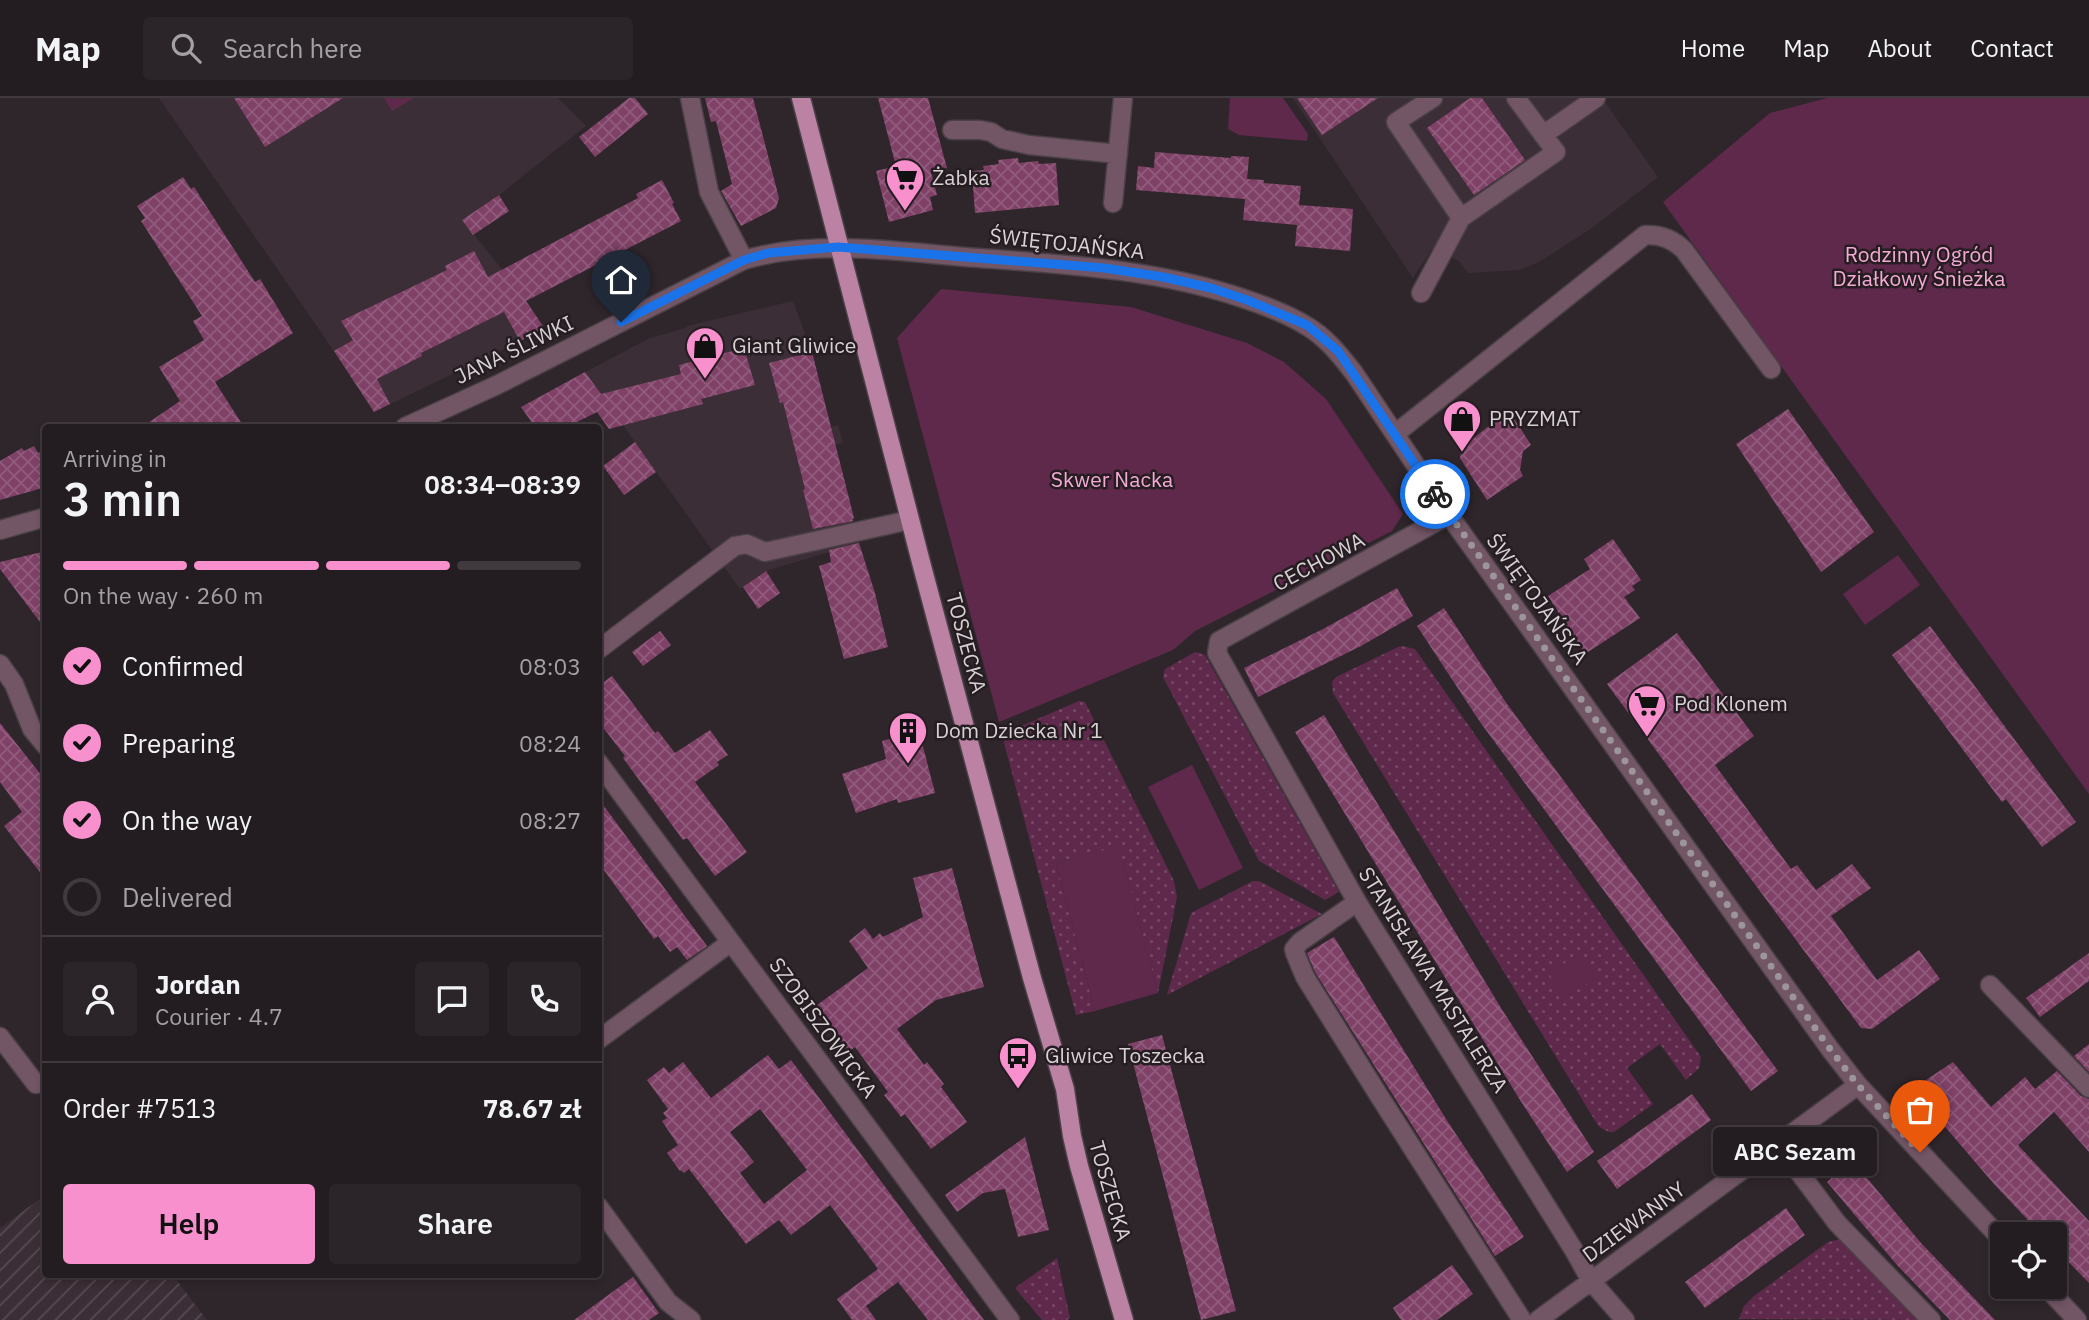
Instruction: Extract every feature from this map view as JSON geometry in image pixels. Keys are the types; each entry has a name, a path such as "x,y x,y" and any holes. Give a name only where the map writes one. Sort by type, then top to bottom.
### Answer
{"main road":[{"name":"TOSZECKA","path":"801,98 1032,978 1065,1089 1079,1167 1124,1320"}],"street":[{"path":"690,98 709,192 744,260"},
{"path":"1113,203 1123,98"},
{"path":"1433,98 1396,122 1461,218"},
{"path":"1421,293 1461,218 1556,152 1516,98"},
{"path":"1543,135 1596,98"},
{"path":"952,130 980,130 1002,139 1029,145 1118,154"},
{"path":"1395,434 1645,235 1666,237 1684,250 1771,369"},
{"name":"JANA ŚLIWKI","path":"411,424 744,260 768,253 838,247"},
{"name":"ŚWIĘTOJAŃSKA","path":"838,247 1104,268 1163,277 1211,288 1265,306 1307,325 1338,351 1449,515 1858,1085 1990,1227"},
{"name":"CECHOWA","path":"1217,653 1219,641 1449,515"},
{"path":"0,530 42,518"},
{"path":"602,647 735,546 747,544 765,552 910,520"},
{"name":"STANISŁAWA MASTALERZA","path":"1217,653 1357,902 1576,1252 1591,1281 1625,1320"},
{"path":"0,664 14,684 33,729 42,741"},
{"name":"SZOBISZOWICKA","path":"602,767 1010,1320"},
{"path":"1357,902 1300,942 1294,949 1295,953 1306,976 1376,1091 1522,1320"},
{"path":"602,1037 731,942"},
{"path":"1990,985 2089,1088"},
{"path":"0,1037 36,1084"},
{"name":"DZIEWANNY","path":"1538,1320 1858,1085"},
{"path":"1778,1144 1837,1223 1931,1320"},
{"path":"602,1211 668,1302 691,1320"},
{"path":"2058,1299 2077,1320"}],"shaded area":[{"path":"159,98 558,98 586,126 499,195 462,220 545,329 374,412"},
{"path":"1293,98 1602,98 1658,177 1592,228 1539,262 1520,270 1468,273 1459,261 1432,249 1413,278"},
{"path":"793,301 812,352 829,428 838,425 843,443 833,445 859,543 766,571 740,589 585,372 650,338 687,326"},
{"path":"42,1197 42,1278 175,1278 207,1320 0,1320 0,1228"}],"green space":[{"path":"384,98 414,98 392,111"},
{"path":"1230,98 1283,98 1308,134 1307,141 1239,135 1228,129"},
{"name":"Rodzinny Ogród Działkowy Śnieżka","path":"1827,98 2089,98 2089,794 1663,202 1770,113"},
{"name":"Skwer Nacka","path":"941,289 1131,307 1247,343 1284,362 1326,399 1403,514 1392,531 1195,631 1173,650 999,722 897,338"},
{"path":"1898,555 1920,585 1865,625 1843,594"},
{"path":"1402,646 1415,649 1701,1057 1699,1068 1686,1080 1660,1044 1627,1068 1653,1104 1614,1132 1599,1127 1333,693 1332,682 1336,677"},
{"path":"1195,652 1205,655 1339,892 1325,900 1259,861 1163,677 1165,669"},
{"path":"1079,701 1085,702 1174,881 1177,897 1158,993 1119,847 1056,863 1095,1011 1076,1015 1003,739 1005,733"},
{"path":"1192,765 1243,868 1199,890 1148,787"},
{"path":"1119,846 1158,993 1095,1011 1056,863"},
{"path":"1253,881 1259,881 1322,914 1167,995 1191,913"},
{"path":"1579,953 1596,978 1565,998 1549,974"},
{"path":"1841,1239 1917,1320 1739,1319 1744,1306 1754,1296 1828,1242"},
{"path":"1057,1258 1070,1318 1042,1320 1015,1288"}],"building":[{"path":"234,98 343,98 265,147"},
{"path":"629,98 635,98 648,114 595,157 579,137"},
{"path":"705,98 753,98 779,198 776,208 741,226 721,191 732,184 716,121 711,122"},
{"path":"878,98 928,98 947,168 931,172 937,195 930,197 933,210 889,222 876,171 896,166"},
{"path":"1297,98 1378,98 1322,135"},
{"path":"1470,98 1482,98 1525,160 1474,195 1427,128"},
{"path":"1155,152 1249,157 1247,179 1301,186 1299,205 1353,209 1350,251 1295,246 1297,225 1243,220 1245,199 1136,190 1138,166 1154,168"},
{"path":"1018,158 1019,163 1056,163 1059,205 975,213 972,171 999,164 998,160"},
{"path":"183,177 191,189 194,187 255,282 260,279 293,333 215,382 242,424 146,424 180,401 159,367 204,340 193,321 202,316 141,221 145,218 137,206"},
{"path":"662,180 681,221 526,301 545,329 520,341 504,312 421,353 422,356 377,379 390,404 374,412 334,351 353,340 341,321 447,270 445,266 474,251 488,277 638,198 636,194"},
{"path":"499,195 509,211 473,235 462,220"},
{"path":"744,348 755,385 701,399 703,404 609,429 597,412 573,424 533,424 521,407 585,372 601,394 681,374 679,365"},
{"path":"812,352 854,518 853,521 813,529 783,402 780,403 769,363"},
{"path":"1788,409 1874,532 1821,572 1736,444"},
{"path":"1502,415 1513,417 1531,445 1523,451 1520,470 1523,476 1487,500 1460,458 1462,448"},
{"path":"635,442 656,472 624,495 603,466"},
{"path":"34,446 38,453 42,451 42,488 0,500 0,461 22,448 24,451"},
{"path":"1613,539 1641,580 1632,586 1635,590 1624,597 1640,618 1585,654 1548,596 1590,569 1584,559"},
{"path":"859,543 888,647 844,659 819,566 831,562 829,550"},
{"path":"42,552 42,625 0,569 0,562"},
{"path":"766,571 780,593 758,609 743,587"},
{"path":"1397,588 1413,616 1361,646 1258,697 1244,668"},
{"path":"1444,608 1507,704 1778,1071 1751,1091 1480,722 1417,626"},
{"path":"1930,626 2076,822 2042,847 2006,799 2002,802 1892,655"},
{"path":"660,631 671,645 643,666 632,652"},
{"path":"1677,633 1754,736 1715,765 1791,869 1797,865 1816,890 1852,864 1871,888 1831,916 1877,980 1919,950 1940,979 1872,1029 1861,1028 1607,684"},
{"path":"612,676 655,733 658,731 675,753 710,730 728,755 695,782 747,852 715,876 687,838 683,840 602,726 602,683"},
{"path":"1324,715 1501,1008 1594,1152 1567,1172 1520,1100 1295,732"},
{"path":"0,723 42,776 42,875 4,826 22,812 0,782"},
{"path":"919,731 935,793 898,803 897,799 856,813 842,774 886,759 882,741"},
{"path":"602,803 707,946 687,960 677,947 670,952 658,936 654,939 602,868"},
{"path":"952,868 984,987 936,1000 897,1029 924,1065 927,1062 944,1084 941,1087 967,1122 931,1149 905,1114 901,1117 884,1095 888,1092 855,1047 846,1053 813,1008 868,968 849,941 865,928 873,939 880,933 883,937 923,917 913,878"},
{"path":"1334,937 1446,1119 1524,1237 1495,1256 1315,972 1307,953"},
{"path":"2089,953 2089,981 2040,1017 2026,998"},
{"path":"1162,1035 1236,1311 1201,1320 1128,1044"},
{"path":"2089,1044 2089,1072 2074,1056"},
{"path":"768,1055 779,1069 791,1060 984,1320 928,1320 898,1282 866,1306 876,1320 852,1320 837,1299 878,1269 830,1205 791,1235 779,1220 746,1244 689,1169 684,1173 680,1171 667,1153 678,1145 662,1121 667,1118 663,1113 668,1109 647,1080 664,1067 669,1073 683,1062 711,1098","holes":["760,1109 807,1170 764,1204 740,1173 754,1162 730,1132"]},
{"path":"1953,1062 1991,1107 2025,1077 2035,1089 2057,1071 2081,1096 2089,1099 2089,1152 2054,1112 2018,1145 2089,1221 2089,1283 2067,1260 2067,1222 2030,1222 1917,1094 1920,1084"},
{"path":"1692,1094 1711,1120 1617,1189 1597,1161"},
{"path":"1025,1137 1049,1230 1018,1237 1005,1189 983,1193 957,1212 945,1195"},
{"path":"1852,1160 1921,1243 1995,1320 1950,1320 1897,1265 1827,1182"},
{"path":"1786,1208 1805,1235 1705,1308 1685,1282"},
{"path":"1452,1265 1473,1294 1437,1320 1401,1320 1393,1308"},
{"path":"633,1277 659,1313 649,1320 574,1320"}],"way so far":[{"path":"1435,494 1830,1049 1858,1085 1920,1152"}],"place":[{"name":"Żabka","path":"905,212"},
{"name":"Giant Gliwice","path":"705,380"},
{"name":"PRYZMAT","path":"1462,453"},
{"name":"Pod Klonem","path":"1647,738"},
{"name":"Dom Dziecka Nr 1","path":"908,765"},
{"name":"Gliwice Toszecka","path":"1018,1090"},
{"name":"ABC Sezam","path":"1920,1152"}],"route":[{"path":"621,322 744,260 768,253 838,247 1104,268 1163,277 1211,288 1265,306 1307,325 1338,351 1435,494"}]}
